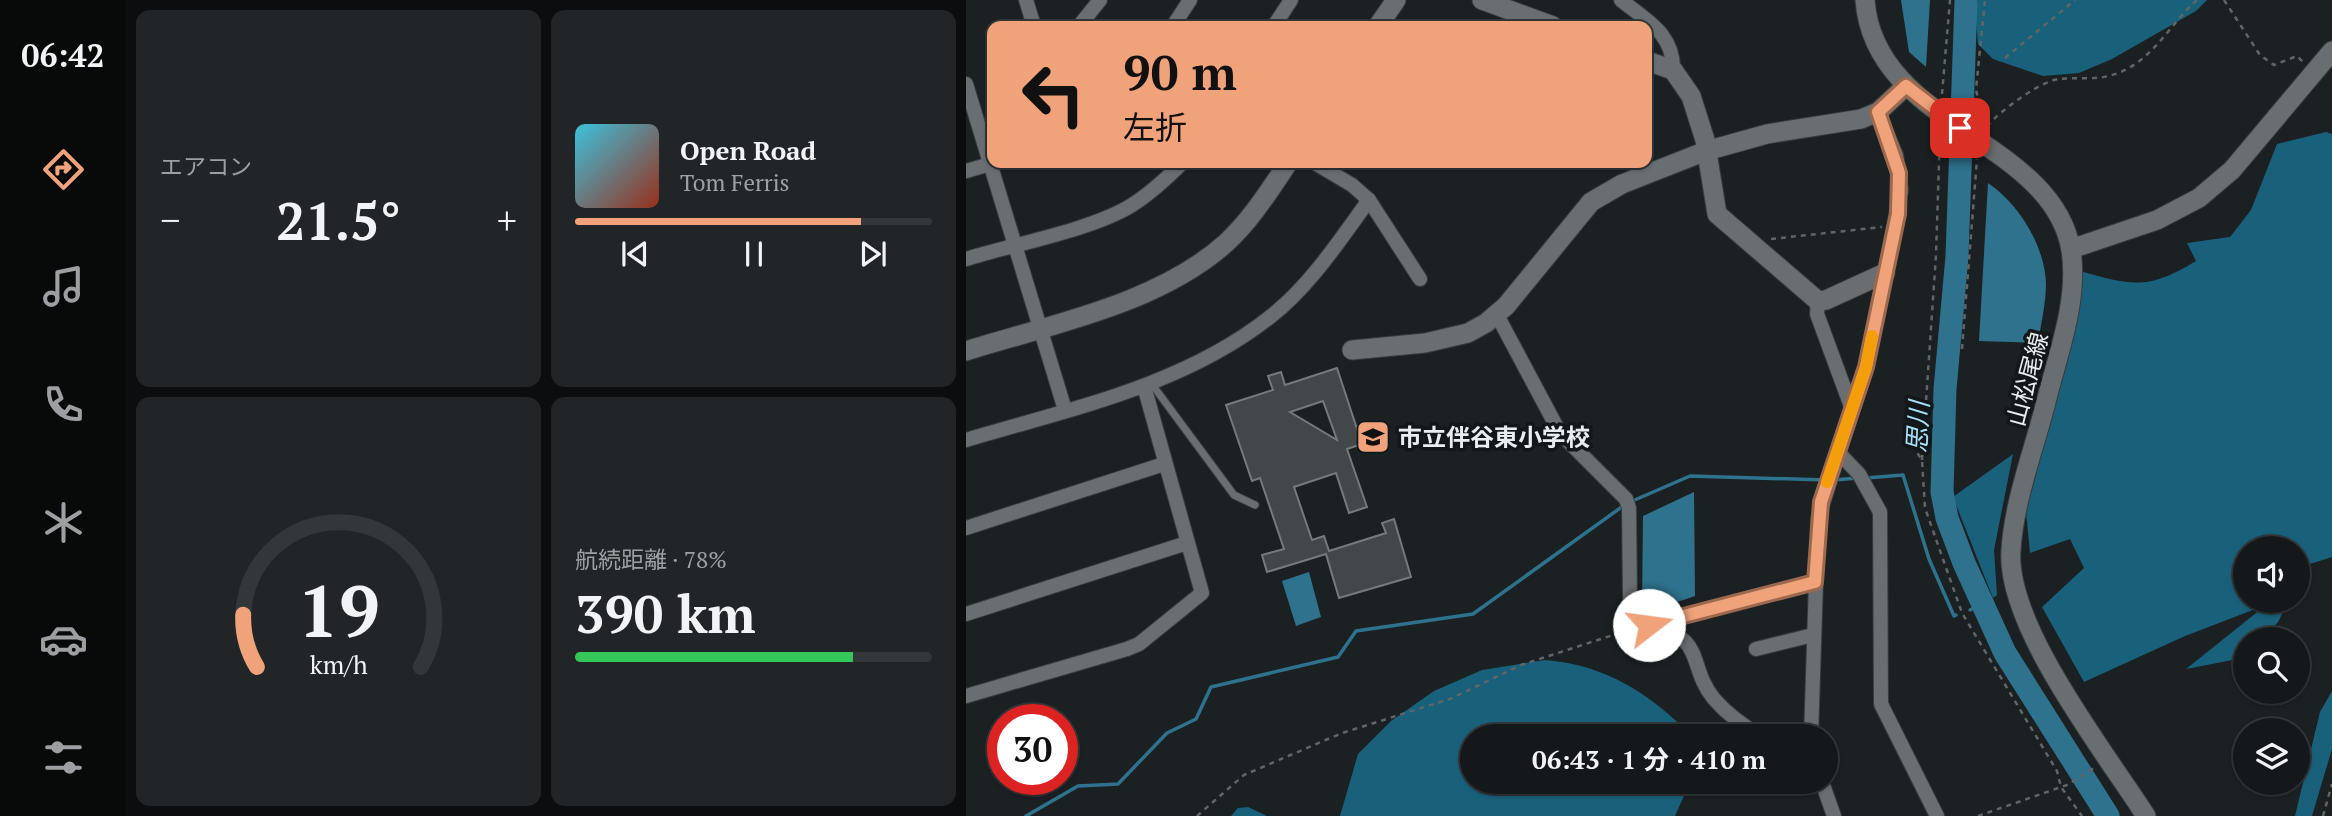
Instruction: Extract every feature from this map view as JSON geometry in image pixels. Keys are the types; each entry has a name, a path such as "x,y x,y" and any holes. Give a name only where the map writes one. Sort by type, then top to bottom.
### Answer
{"street":[{"path":"1026,0 1032,21"},
{"path":"1083,21 1100,0"},
{"path":"1176,21 1190,0"},
{"path":"1277,21 1291,0"},
{"path":"1381,21 1396,0"},
{"path":"1482,0 1539,21"},
{"path":"1621,0 1651,21"},
{"name":"山松尾線","path":"1865,0 1866,11 1883,57 1906,86 2037,189 2055,212 2071,249 2067,321 2011,551 2016,597 2035,643 2146,816"},
{"path":"1652,22 1662,33 1673,57 1673,70"},
{"path":"2071,249 2157,220 2199,198 2232,170 2332,51"},
{"path":"1652,63 1673,70 1680,77 1696,108 1717,214 1818,301 1826,300 1885,273"},
{"path":"966,86 987,148"},
{"path":"1352,350 1449,340 1477,328 1497,315 1591,202 1622,184 1706,151 1767,134 1861,119 1878,112 1906,86"},
{"path":"1811,724 1818,519 1830,472 1866,367 1901,190 1899,173 1878,112"},
{"path":"966,171 987,165"},
{"path":"993,168 1013,244 1065,410"},
{"path":"966,259 1102,220 1157,188 1177,168"},
{"path":"966,351 1149,293 1197,266 1227,242 1252,215 1285,168"},
{"path":"1323,168 1352,185 1369,200 1420,279"},
{"path":"966,440 1148,384 1216,354 1270,317 1314,274 1369,200"},
{"path":"1818,301 1817,314 1852,408"},
{"path":"1497,315 1560,433 1628,504 1629,631 1815,582"},
{"path":"966,696 1139,644 1202,593 1164,464 1148,384"},
{"path":"1837,451 1862,479 1880,512 1881,704 1937,816"},
{"path":"966,528 1164,464"},
{"path":"966,614 1187,543"},
{"path":"1649,625 1682,636 1693,652 1714,698 1743,724"},
{"path":"1756,649 1813,635"},
{"path":"1826,794 1834,816"}],"lane":[{"path":"1148,384 1234,495 1255,505"}],"path":[{"path":"1950,0 1922,460 1925,508 1962,613 2057,771 2061,787 2082,816"},
{"path":"1985,0 1977,53 1976,89 1984,130 2038,87 2054,79 2097,78 2118,73 2136,63 2153,50 2197,0"},
{"path":"2005,58 2075,0"},
{"path":"2224,0 2260,55 2274,65 2297,56 2314,72"},
{"path":"1962,349 1978,140"},
{"path":"1755,246 1772,238 1895,226"},
{"path":"1912,445 1922,460"},
{"path":"1197,816 1244,775 1342,733 1450,699 1521,665 1629,631"},
{"path":"1978,816 2067,785 2094,768"},
{"path":"2323,816 2332,783"}],"shaded area":[{"path":"1901,0 1930,0 1926,67 1909,52"},
{"path":"1978,0 2207,0 2196,11 2112,59 2079,73 2043,76 1993,59 1978,44 1975,8"},
{"path":"2326,132 2332,134 2332,557 2310,564 2310,536 2233,536 2233,613 2245,613 2185,636 2084,682 2042,607 2084,568 2070,539 2030,553 2026,512 2078,318 2080,271 2127,282 2152,281 2196,261 2187,243 2230,237 2251,210 2277,144"},
{"path":"1988,183 2020,214 2041,255 2046,291 2038,343 1979,341"},
{"path":"2013,454 1994,550 1997,595 1993,598 1953,497"},
{"path":"1694,492 1695,596 1651,611 1642,604 1643,516"},
{"path":"1309,572 1321,617 1296,626 1282,581"},
{"path":"2256,613 2282,613 2273,627 2238,627"},
{"path":"2233,631 2233,660 2186,669"},
{"path":"1545,660 1588,668 1608,675 1644,695 1679,724 1460,724 1460,794 1685,794 1675,816 1340,816 1358,754 1391,721 1434,691 1482,670"},
{"path":"2332,691 2332,749 2312,816 2295,816 2300,795 2310,795 2310,754 2320,712"},
{"path":"1248,807 1266,816 1231,816 1238,808"}],"building":[{"path":"1337,368 1362,444 1347,449 1367,507 1349,513 1336,473 1294,487 1312,540 1324,536 1329,551 1386,533 1382,523 1394,519 1411,577 1339,598 1326,554 1267,572 1262,555 1284,549 1260,478 1252,481 1226,405 1273,390 1268,376 1281,372 1285,385","holes":["1323,401 1337,440 1290,412"]}],"waterway":[{"name":"思川","path":"1966,0 1957,256 1945,389 1942,492 1947,518 1964,563 2005,653 2108,816"},
{"path":"1866,478 1903,475 1929,559 1954,616 1956,615"},
{"path":"1630,502 1690,476 1827,480"},
{"path":"1834,480 1858,478"},
{"path":"1026,816 1078,786 1118,784 1167,733 1196,719 1211,687 1338,657 1356,631 1473,614 1623,506"},
{"path":"1970,610 1982,604"}],"slow traffic":[{"path":"1827,482 1866,367 1872,336"}],"place":[{"name":"市立伴谷東小学校","path":"1373,437"}],"route":[{"path":"1649,625 1815,582 1821,502 1866,367 1898,214 1901,190 1896,155 1878,112 1906,86 1926,105 1960,128"}]}
